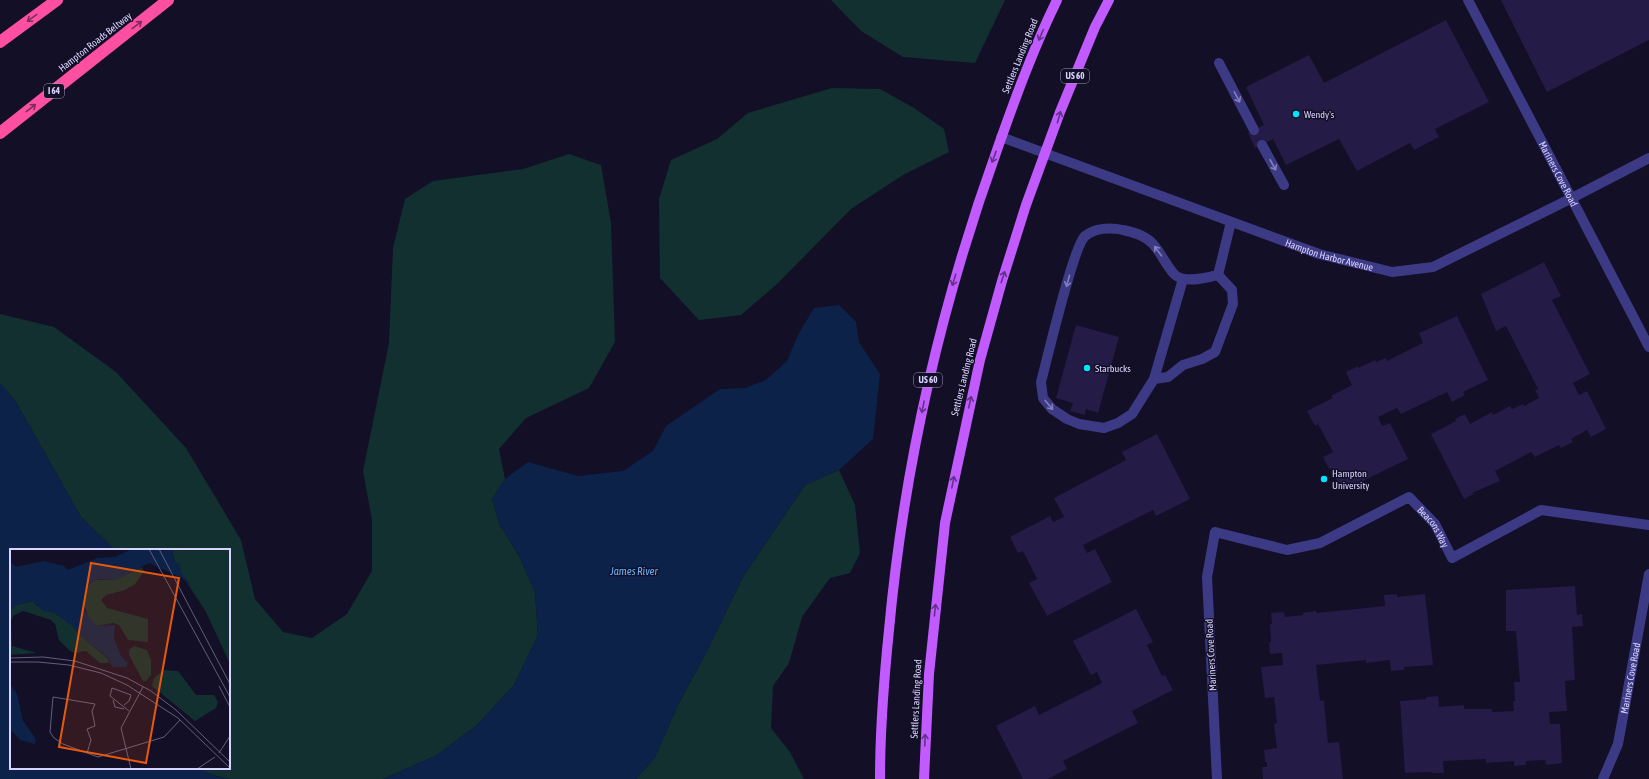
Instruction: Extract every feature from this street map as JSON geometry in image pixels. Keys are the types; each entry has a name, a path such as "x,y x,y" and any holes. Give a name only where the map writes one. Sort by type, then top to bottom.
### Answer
{"highway":[{"path":"4,40 57,0"},
{"name":"Hampton Roads Beltway","path":"0,133 168,0"}],"main road":[{"name":"Settlers Landing Road","path":"880,779 885,671 893,582 906,494 926,392 950,294 978,202 1026,69 1057,0"},
{"name":"Settlers Landing Road","path":"924,779 929,667 945,523 980,360 1004,273 1045,153 1095,27 1109,0"}],"street":[{"name":"Mariners Cove Road","path":"1468,0 1649,347"},
{"path":"1219,64 1254,130"},
{"name":"Hampton Harbor Avenue","path":"1001,137 1319,254 1392,272 1433,267 1649,158"},
{"path":"1262,145 1284,185"},
{"path":"1218,275 1231,222"},
{"path":"1183,279 1154,379 1132,414 1118,423 1104,428 1079,424 1067,419 1052,409 1043,398 1041,382 1074,258 1084,237 1098,229 1115,228 1143,237 1152,243 1175,275 1183,279 1205,278 1218,275"},
{"path":"1154,379 1168,377 1183,365 1202,359 1215,352 1233,304 1232,290 1218,275"},
{"name":"Beacons Way","path":"1215,532 1288,550 1320,543 1409,497 1435,524 1452,558 1541,510 1649,525"},
{"name":"Mariners Cove Road","path":"1215,532 1207,577 1217,779"},
{"name":"Mariners Cove Road","path":"1604,779 1618,744 1649,574"}],"green space":[{"path":"831,0 1005,0 975,63 903,57 861,31"},
{"path":"832,88 880,89 914,108 944,129 949,152 903,175 851,209 777,284 741,315 699,320 660,278 659,199 671,160 717,139 748,113"},
{"path":"569,154 601,165 611,223 615,342 589,388 526,418 499,449 505,479 492,499 500,525 519,556 535,592 538,635 514,685 477,725 437,755 383,779 230,779 216,776 199,769 230,769 230,549 114,549 81,517 16,402 0,383 0,314 54,327 116,372 186,448 241,540 255,599 283,632 312,638 347,614 372,571 372,520 363,471 389,343 393,248 405,199 433,181 523,169"},
{"path":"839,470 855,505 860,553 850,573 830,578 802,617 789,663 773,686 771,728 790,752 804,779 636,779 655,757 678,705 707,651 743,577 805,485"}],"water":[{"name":"James River","path":"839,305 856,322 859,342 880,374 873,439 839,470 805,485 743,577 707,651 678,705 655,757 636,779 383,779 437,755 477,725 514,685 538,635 535,592 519,556 500,525 492,499 505,479 528,462 578,476 623,471 653,451 666,426 720,389 745,388 766,380 787,361 799,333 814,308"},
{"path":"0,383 16,402 81,517 114,549 10,549 10,769 199,769 216,776 230,779 0,779"}],"building":[{"path":"1501,0 1649,0 1649,40 1547,92"},
{"path":"1446,20 1489,102 1435,129 1439,137 1414,150 1410,143 1357,171 1339,139 1286,165 1273,139 1255,148 1248,133 1264,125 1246,87 1309,55 1324,83"},
{"path":"1544,262 1561,296 1552,300 1590,374 1573,383 1579,395 1587,391 1606,429 1591,437 1587,430 1571,439 1573,442 1561,448 1559,445 1535,457 1531,452 1495,471 1500,481 1472,493 1474,494 1464,499 1431,434 1456,421 1455,419 1465,414 1470,424 1492,412 1493,415 1510,406 1512,409 1523,404 1524,406 1539,398 1535,390 1538,389 1506,326 1496,331 1481,294"},
{"path":"1457,316 1488,380 1463,392 1465,395 1452,402 1447,392 1401,414 1397,408 1378,417 1382,426 1390,423 1408,459 1342,491 1331,468 1329,469 1323,457 1333,452 1318,424 1315,426 1307,411 1333,398 1331,396 1352,385 1346,372 1375,360 1376,362 1386,358 1387,361 1423,343 1419,333"},
{"name":"Starbucks","path":"1076,325 1119,337 1098,413 1086,409 1085,415 1070,411 1073,403 1056,398"},
{"path":"1157,434 1190,499 1156,516 1153,510 1083,545 1087,553 1095,549 1112,582 1047,616 1029,583 1037,579 1023,551 1018,553 1010,537 1050,516 1053,522 1064,517 1054,498 1126,460 1122,452"},
{"path":"1575,586 1577,615 1582,614 1583,626 1572,627 1575,680 1565,681 1567,711 1549,712 1550,724 1560,724 1562,763 1546,765 1545,760 1526,761 1526,765 1514,766 1514,761 1486,763 1486,759 1443,761 1444,773 1405,773 1400,701 1426,699 1426,697 1438,696 1439,707 1464,705 1464,709 1492,709 1492,712 1514,711 1514,682 1520,682 1516,631 1506,631 1506,590"},
{"path":"1397,594 1397,597 1425,594 1433,665 1404,667 1404,670 1391,671 1390,660 1366,663 1366,660 1316,665 1320,701 1324,700 1328,743 1339,742 1343,779 1263,779 1262,767 1267,767 1264,750 1277,748 1274,724 1277,723 1274,697 1265,698 1261,667 1283,665 1282,653 1270,654 1269,642 1271,642 1271,613 1284,612 1285,617 1303,615 1303,613 1316,611 1317,613 1385,606 1384,595"},
{"path":"1136,609 1153,642 1147,645 1162,676 1165,675 1173,690 1132,711 1138,723 1063,761 1067,769 1048,779 1023,779 996,726 1035,706 1039,715 1102,683 1097,672 1091,675 1073,641"}],"place":[{"name":"Wendy's","path":"1296,114"},
{"name":"Starbucks","path":"1087,368"},
{"name":"Hampton University","path":"1324,479"}]}
